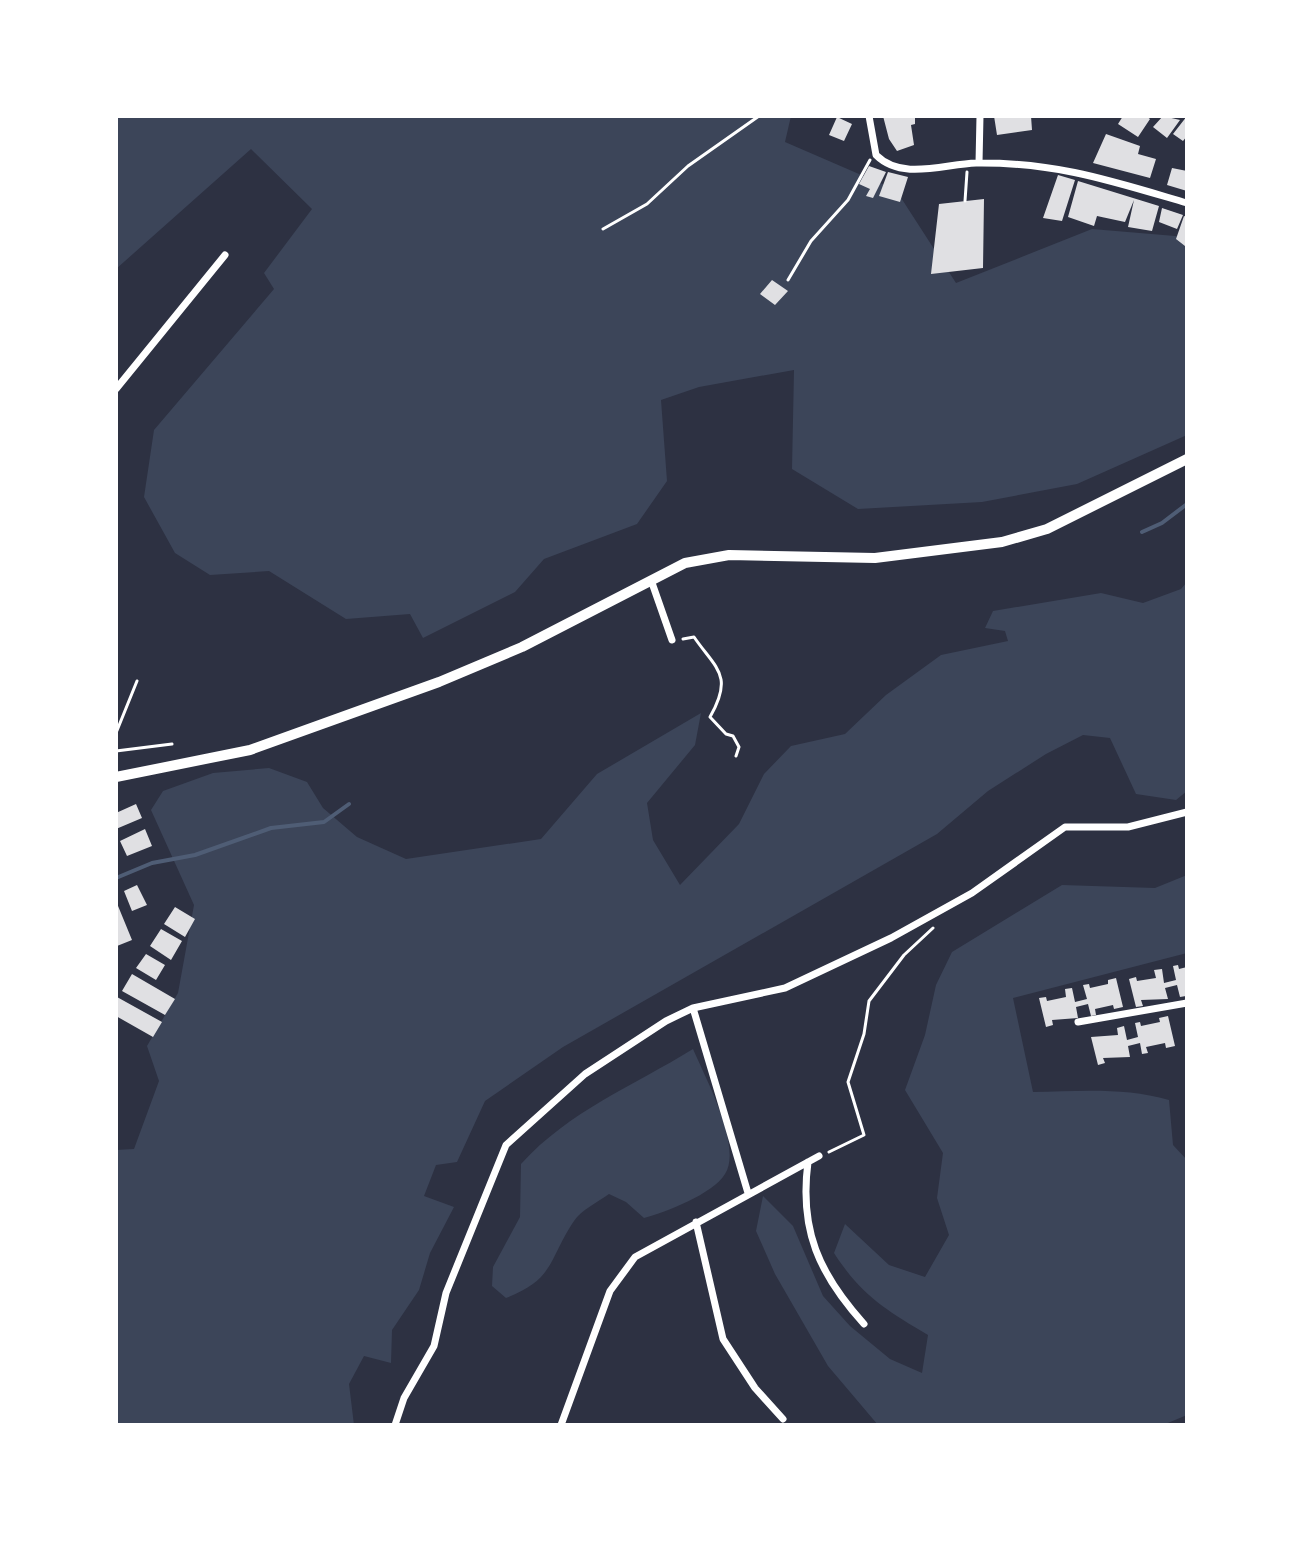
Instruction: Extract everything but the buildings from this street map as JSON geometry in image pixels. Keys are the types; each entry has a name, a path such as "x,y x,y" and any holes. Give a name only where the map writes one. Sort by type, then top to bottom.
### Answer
{"main road":[{"path":"116,777 250,750 424,687 522,647 685,563 716,557 875,558 1023,537 1059,524 1187,459"}],"street":[{"path":"869,116 876,155 895,167 979,163 1078,170 1187,203"},
{"path":"979,163 980,116"},
{"path":"116,389 225,255"},
{"path":"651,580 672,640"},
{"path":"395,1425 404,1398 434,1346 446,1293 506,1145 585,1074 666,1021 693,1008 774,991 818,975 972,893 1065,827 1128,827 1187,812"},
{"path":"1078,1022 1187,1003"},
{"path":"693,1008 748,1193"},
{"path":"561,1425 601,1311 618,1276 635,1257 819,1156"},
{"path":"808,1162 803,1196 810,1238 818,1259 864,1324"},
{"path":"696,1222 723,1339 755,1388 783,1419"}],"path":[{"path":"603,229 647,204 688,166 759,116"},
{"path":"788,280 811,241 848,200 864,165 876,155"},
{"path":"965,201 967,164"},
{"path":"672,640 694,637 713,657 722,681 719,700 710,717 726,734 733,736 739,747 736,756"},
{"path":"116,733 137,681"},
{"path":"116,751 172,744"},
{"path":"819,1156 864,1135 848,1082 864,1034 869,1001 904,955 938,924"}],"shaded area":[{"path":"116,116 791,116 785,142 896,190 956,283 1092,229 1187,237 1187,435 1077,484 982,502 858,509 792,469 794,370 699,387 661,400 667,481 637,524 544,559 515,592 423,638 410,614 346,619 269,571 210,575 175,553 144,497 154,430 274,289 264,273 312,209 251,149 116,269"},
{"path":"1187,582 1187,791 1176,800 1136,794 1110,738 1083,735 1046,754 988,791 937,834 563,1047 485,1101 457,1162 436,1165 424,1196 454,1207 430,1253 419,1290 392,1330 391,1363 364,1356 349,1384 354,1425 116,1425 116,1150 134,1149 159,1081 147,1046 178,993 194,905 151,810 163,791 213,773 269,768 307,782 323,808 357,837 406,859 541,839 597,774 701,713 695,745 647,803 653,840 680,885 739,824 764,774 791,746 845,734 886,695 941,655 1008,641 1005,631 985,628 993,611 1101,593 1143,603 1181,589"},
{"path":"1187,875 1187,953 1013,998 1033,1092 1119,1091 1169,1100 1173,1145 1187,1160 1187,1415 1163,1425 878,1425 828,1366 775,1274 756,1231 763,1196 793,1226 823,1296 850,1326 890,1359 922,1373 928,1335 875,1300 854,1280 834,1253 845,1224 889,1265 925,1277 949,1235 937,1198 943,1153 905,1090 925,1035 936,985 952,952 1062,885 1155,888"},
{"path":"693,1049 726,1129 729,1162 725,1174 700,1195 644,1218 626,1202 609,1194 577,1217 542,1276 506,1298 492,1286 493,1267 520,1217 521,1164 540,1145 581,1114"}],"waterway":[{"path":"1142,532 1162,523 1187,504"},
{"path":"116,878 152,863 195,855 271,828 324,822 349,804"}]}
